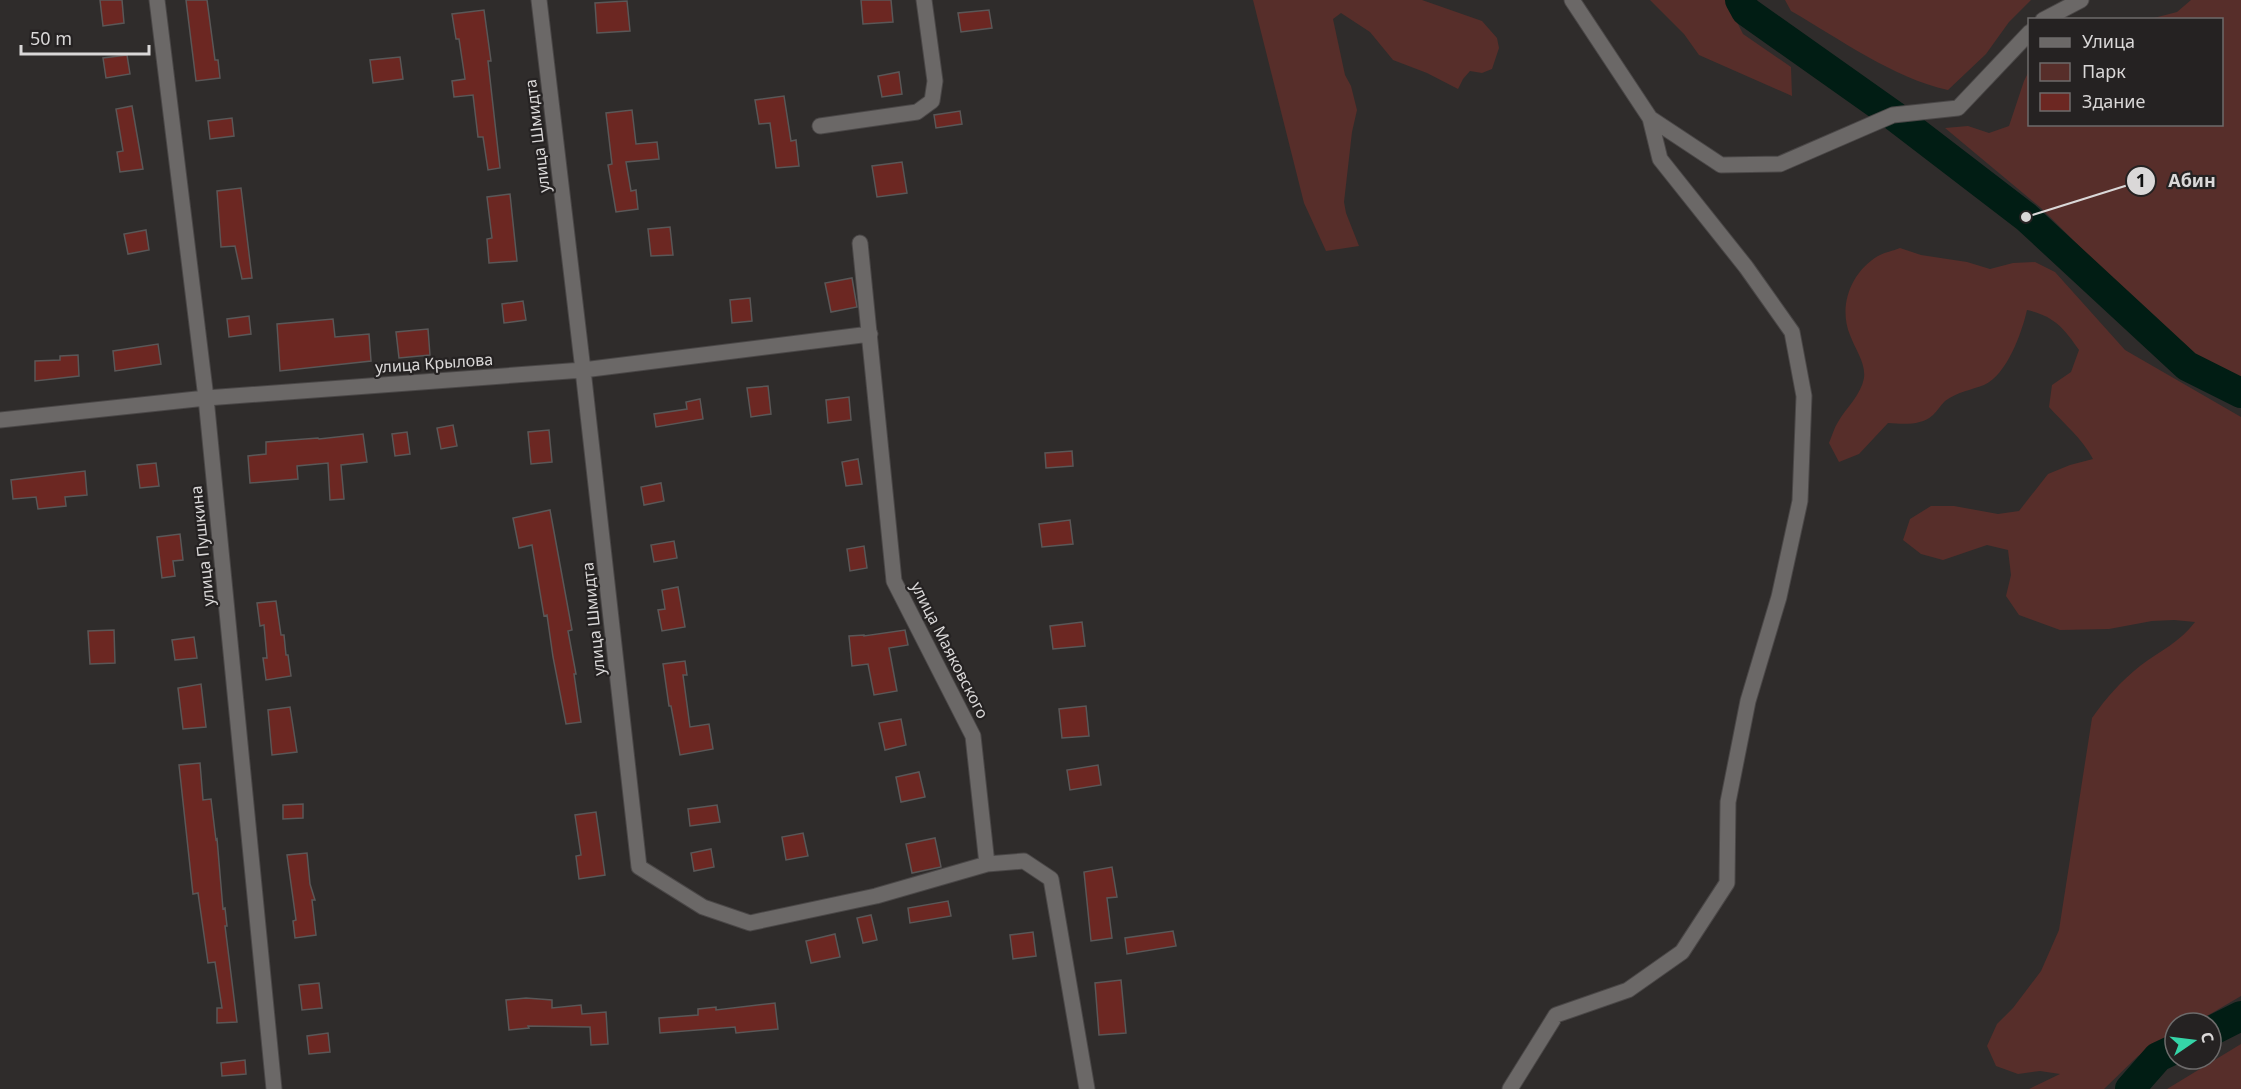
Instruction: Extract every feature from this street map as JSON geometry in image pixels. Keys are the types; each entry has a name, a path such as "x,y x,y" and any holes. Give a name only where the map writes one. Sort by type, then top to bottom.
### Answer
{"street":[{"name":"улица Пушкина","path":"156,0 206,398 274,1089"},
{"name":"улица Шмидта","path":"539,0 639,867 703,906 750,923 876,896 987,864"},
{"path":"820,126 917,112 932,101 935,81 924,0"},
{"path":"1510,1089 1556,1015 1628,990 1683,952 1727,883 1728,802 1748,701 1779,597 1800,501 1804,396 1792,332 1746,267 1660,159 1650,118 1572,0"},
{"path":"2047,18 2081,0"},
{"path":"1650,118 1721,165 1780,164 1893,115 1958,108 2028,34"},
{"name":"улица Маяковского","path":"860,243 894,581 973,736 987,864"},
{"name":"улица Крылова","path":"0,420 206,398 583,370 870,334"},
{"path":"987,864 1024,861 1051,879 1087,1089"}],"green space":[{"path":"1253,0 1422,0 1482,21 1497,38 1499,48 1492,69 1482,73 1470,71 1458,89 1427,73 1393,60 1370,32 1341,13 1333,19 1345,75 1351,86 1357,110 1352,132 1344,202 1359,246 1326,251 1304,203"},
{"path":"1650,0 1726,0 1743,34 1791,67 1792,96 1699,55 1684,34"},
{"path":"1785,0 2031,0 2009,22 1986,54 1948,90 1907,77 1867,56 1791,11"},
{"path":"2191,0 2241,0 2241,381 2180,347 2041,208 1945,128 1968,126 1989,133 2009,126 2028,73 2028,126 2223,126 2223,18 2154,18 2177,12"},
{"path":"1900,248 1921,255 1967,262 1990,269 2013,263 2035,262 2055,272 2125,350 2241,417 2241,996 2215,1011 2163,1011 2163,1042 2138,1056 2104,1089 2029,1089 2060,1074 2040,1071 2018,1074 1996,1066 1987,1046 1997,1024 2013,1008 2041,971 2059,930 2092,718 2126,678 2176,641 2195,622 2152,621 2109,629 2060,630 2019,615 2006,596 2011,575 2008,550 1987,545 1943,560 1921,554 1903,540 1910,519 1931,506 1954,506 1998,514 2019,511 2048,474 2093,459 2078,438 2049,407 2052,385 2071,372 2079,350 2058,324 2027,310 2012,352 2000,372 1992,380 1945,401 1928,419 1912,424 1888,423 1859,454 1839,462 1829,443 1841,417 1857,396 1864,378 1862,361 1847,324 1846,301 1854,280 1869,263 1881,255"},
{"path":"2241,1044 2241,1089 2167,1089 2197,1071 2223,1071 2223,1055"}],"building":[{"path":"100,0 122,0 124,23 103,26"},
{"path":"186,0 207,0 215,60 218,60 220,78 196,81"},
{"path":"861,0 891,0 893,22 863,24"},
{"path":"627,1 630,31 597,33 595,3"},
{"path":"484,10 491,61 488,61 500,168 488,170 483,137 478,137 473,95 454,97 452,81 465,79 459,39 456,39 452,14"},
{"path":"989,10 992,28 961,32 958,13"},
{"path":"127,55 130,74 106,78 103,58"},
{"path":"400,57 403,79 373,83 370,60"},
{"path":"899,72 902,94 882,97 878,76"},
{"path":"784,96 791,141 796,140 799,166 776,168 770,123 759,124 755,100"},
{"path":"132,106 143,169 120,172 117,152 123,151 116,109"},
{"path":"632,110 636,144 657,142 659,159 626,162 631,191 636,190 638,209 616,212 608,165 612,164 606,113"},
{"path":"960,111 962,124 936,128 934,115"},
{"path":"232,118 234,136 210,139 208,121"},
{"path":"902,162 907,193 877,197 872,166"},
{"path":"241,188 252,278 242,279 235,246 221,247 217,191"},
{"path":"510,194 517,261 489,263 487,239 492,238 487,197"},
{"path":"670,227 673,255 651,256 648,229"},
{"path":"146,230 149,250 128,254 124,234"},
{"path":"852,278 857,307 831,312 825,283"},
{"path":"750,298 752,321 732,323 730,300"},
{"path":"523,301 526,320 504,323 502,304"},
{"path":"249,316 251,334 229,337 227,319"},
{"path":"333,319 335,337 369,334 371,361 280,371 277,324"},
{"path":"428,329 430,355 399,358 396,332"},
{"path":"158,344 161,364 115,371 113,351"},
{"path":"78,355 79,376 35,381 35,361 60,360 60,356"},
{"path":"768,386 771,414 751,417 747,388"},
{"path":"849,397 851,420 828,423 826,400"},
{"path":"700,399 703,419 656,427 654,414 687,409 686,402"},
{"path":"453,425 457,446 441,449 437,428"},
{"path":"549,430 552,462 531,464 528,432"},
{"path":"407,432 410,454 395,456 392,434"},
{"path":"363,434 367,462 341,465 344,499 330,500 328,463 297,466 298,479 250,483 248,456 266,454 266,442"},
{"path":"1072,451 1073,466 1046,468 1045,453"},
{"path":"858,459 862,484 846,486 842,462"},
{"path":"156,463 159,486 140,488 137,465"},
{"path":"85,471 87,495 65,497 66,506 38,509 36,497 13,499 11,480"},
{"path":"661,483 664,501 644,505 641,487"},
{"path":"550,510 572,630 568,631 576,674 574,674 581,722 566,724 532,545 519,548 513,518"},
{"path":"1070,520 1073,544 1042,547 1039,524"},
{"path":"180,534 183,560 173,561 175,576 162,578 157,537"},
{"path":"674,541 677,558 654,562 651,545"},
{"path":"864,546 867,568 850,571 847,549"},
{"path":"678,587 685,627 662,631 658,610 665,609 662,590"},
{"path":"276,601 291,676 266,680 263,658 267,658 264,625 260,626 257,603"},
{"path":"1082,622 1085,646 1053,649 1050,626"},
{"path":"114,630 115,663 90,664 88,631"},
{"path":"905,630 908,645 889,648 897,691 874,695 868,664 852,666 849,636"},
{"path":"194,637 197,658 175,660 172,640"},
{"path":"685,661 687,675 683,675 690,727 709,724 713,749 680,755 671,706 669,706 663,664"},
{"path":"201,684 206,727 183,729 178,688"},
{"path":"1086,706 1089,736 1062,738 1059,709"},
{"path":"290,707 297,752 272,755 268,710"},
{"path":"901,719 906,745 885,750 879,723"},
{"path":"200,763 203,800 211,799 217,839 237,1022 217,1023 217,1008 222,1008 215,962 208,963 198,893 193,894 179,765"},
{"path":"1098,765 1101,785 1070,790 1067,770"},
{"path":"919,772 925,797 901,802 896,777"},
{"path":"303,804 303,818 283,819 283,805"},
{"path":"717,805 720,822 690,826 688,809"},
{"path":"596,812 605,875 579,879 576,856 581,855 575,815"},
{"path":"803,833 808,856 786,860 782,837"},
{"path":"935,838 941,867 912,873 906,844"},
{"path":"711,849 714,867 694,871 691,853"},
{"path":"307,853 310,884 315,900 312,900 316,935 295,938 293,921 296,920 287,855"},
{"path":"1112,867 1117,897 1107,898 1112,938 1091,941 1084,872"},
{"path":"948,901 951,916 910,923 908,908"},
{"path":"871,915 877,940 863,943 857,918"},
{"path":"1173,931 1176,946 1127,954 1125,938"},
{"path":"1033,932 1036,956 1013,959 1010,935"},
{"path":"835,934 840,957 811,963 806,941"},
{"path":"1121,980 1126,1033 1099,1035 1095,983"},
{"path":"319,983 322,1008 302,1010 299,985"},
{"path":"526,998 552,1000 552,1008 581,1005 582,1014 606,1012 608,1044 591,1045 590,1027 528,1026 529,1028 509,1030 506,1000"},
{"path":"775,1003 778,1029 736,1033 735,1027 660,1033 659,1018 698,1015 698,1009 716,1007 716,1010"},
{"path":"328,1033 330,1052 309,1054 307,1036"},
{"path":"245,1060 246,1074 222,1076 221,1063"}],"waterway":[{"path":"1740,0 1746,11 1893,115 2026,217 2187,366 2241,393"},
{"path":"2223,1025 2241,1016"},
{"path":"2130,1089 2158,1057 2163,1055"}],"place":[{"name":"Абин","path":"2026,217"}]}
